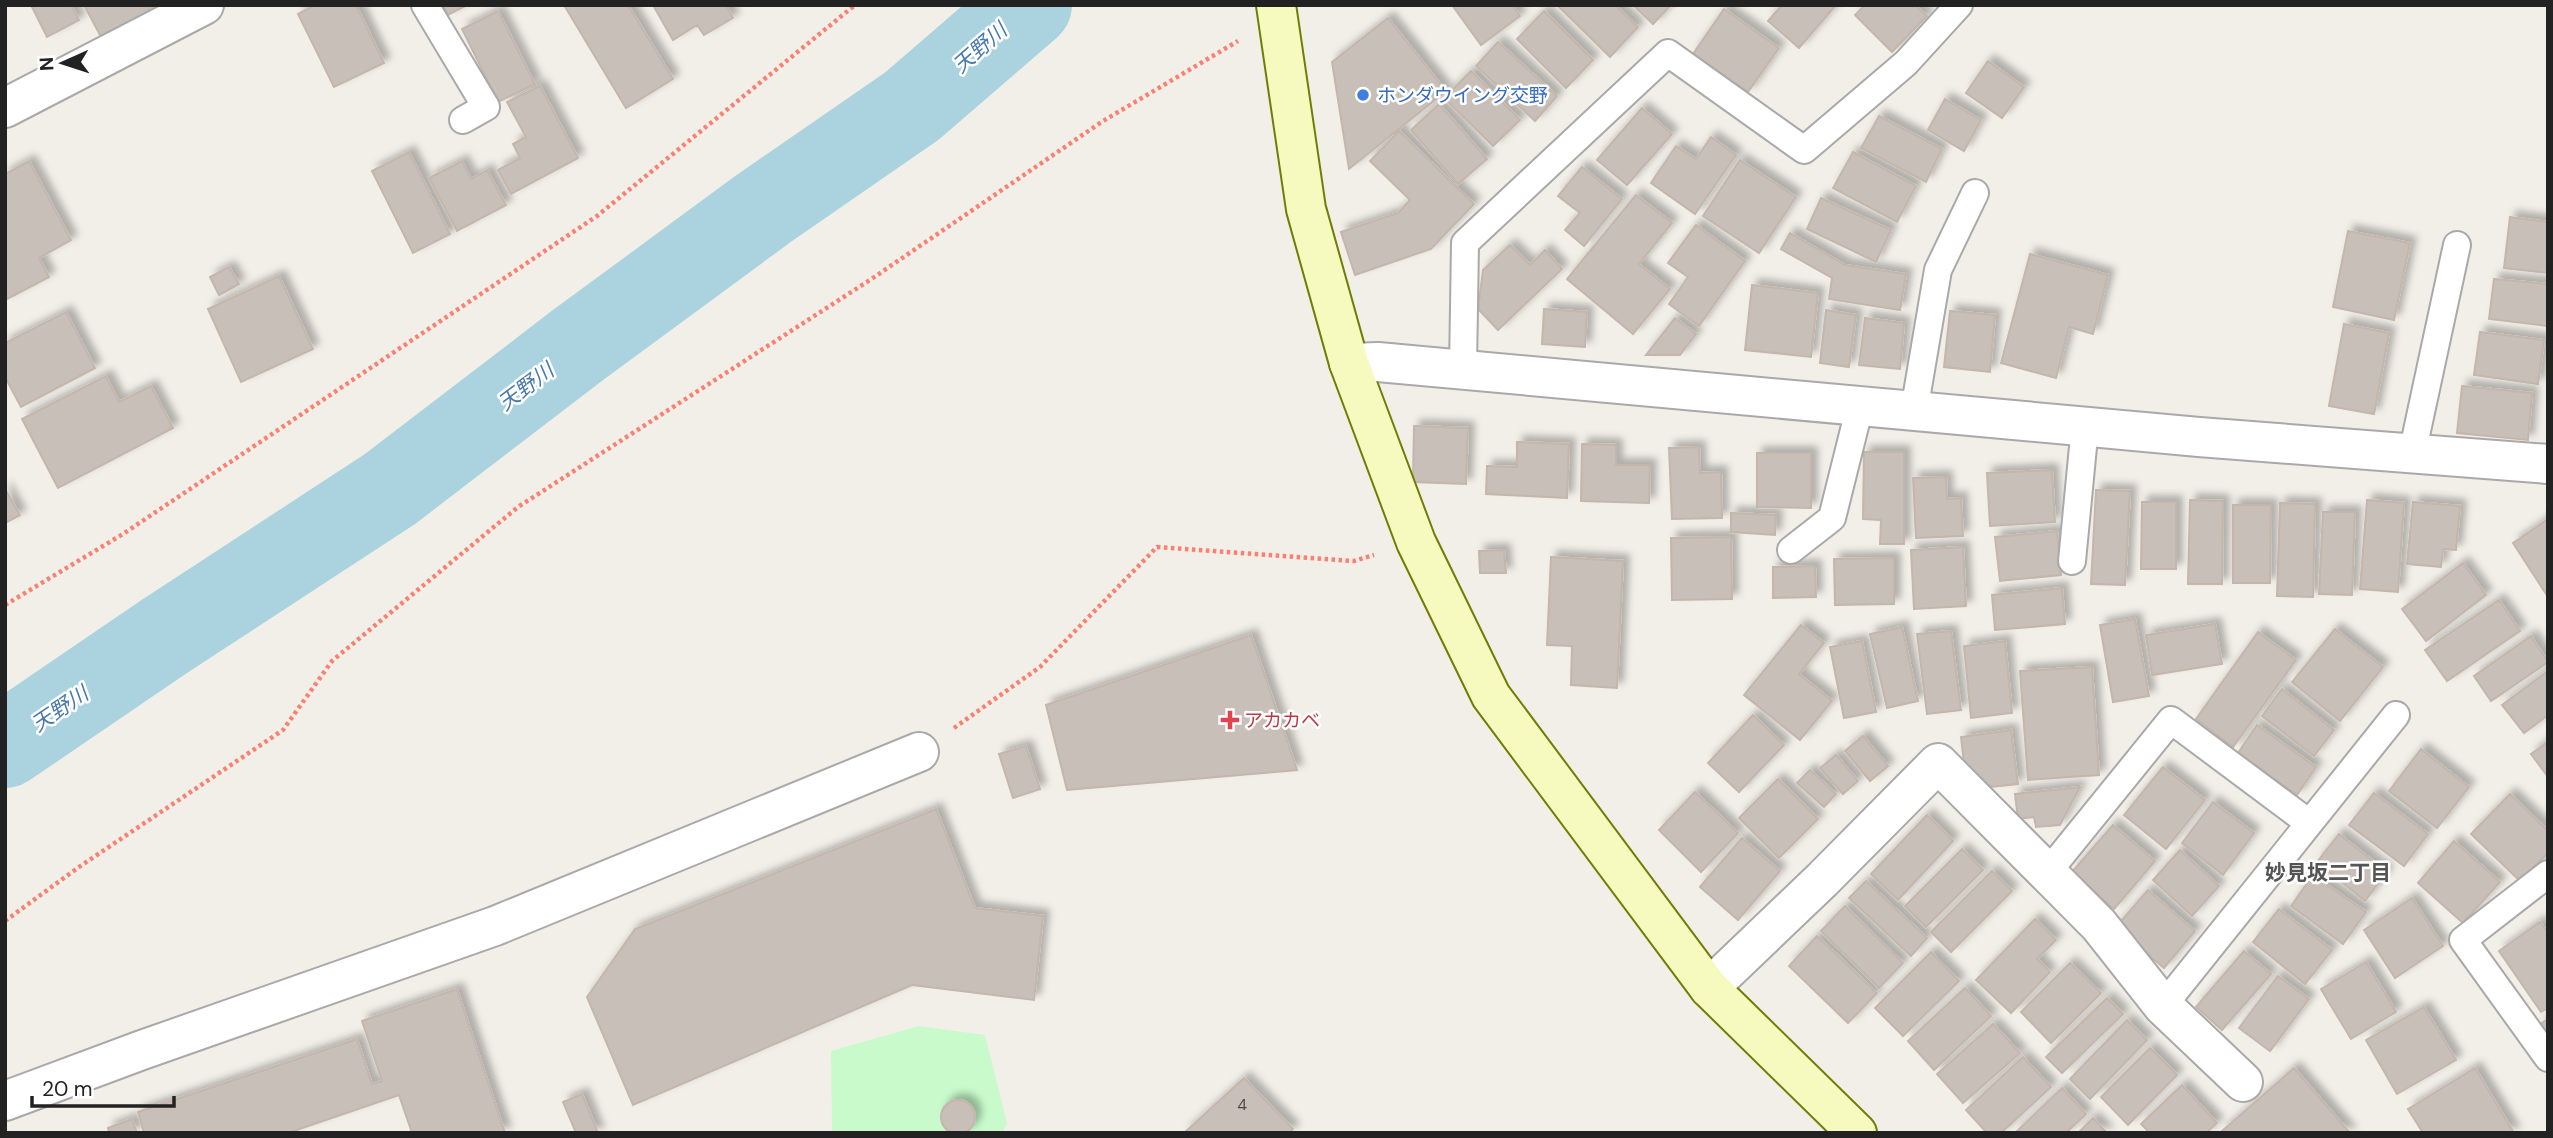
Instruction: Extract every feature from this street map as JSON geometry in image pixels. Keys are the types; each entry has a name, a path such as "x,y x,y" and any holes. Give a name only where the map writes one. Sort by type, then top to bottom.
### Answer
{"street":[{"path":"5,108 204,5"},
{"path":"1283,9 1306,209 1349,363 1416,542 1491,696 1709,988 1857,1133"},
{"path":"1349,363 1378,362 2085,426 2548,464"},
{"path":"5,1101 495,926 919,752"},
{"path":"1709,988 1938,764 2099,925 2163,1006 2243,1082"}],"lane":[{"path":"425,5 486,107 463,120"},
{"path":"1463,370 1465,243 1668,52 1804,150 1906,63 1959,5"},
{"path":"1914,411 1938,270 1975,193"},
{"path":"2412,454 2457,246"},
{"path":"1791,550 1832,518 1860,406"},
{"path":"2072,561 2085,426"},
{"path":"2163,1006 2396,715"},
{"path":"2047,873 2171,720 2309,823"},
{"path":"2548,874 2463,940 2548,1058"}],"path":[{"path":"5,605 123,534 597,216 855,5"},
{"path":"5,921 79,867 283,730 332,661 518,507 870,281 1103,121 1283,9"},
{"path":"919,752 1040,667 1157,547 1354,561 1416,542"}],"green space":[{"path":"919,1026 985,1035 1007,1123 1002,1133 832,1133 831,1051"}],"building":[{"path":"31,5 71,5 79,20 47,37"},
{"path":"84,5 147,5 151,13 102,39"},
{"path":"315,5 356,5 384,63 334,87 298,14"},
{"path":"443,5 467,5 448,15"},
{"path":"564,5 628,5 673,79 626,108"},
{"path":"653,5 726,5 733,18 704,35 697,25 673,40"},
{"path":"1452,5 1512,5 1520,16 1481,45"},
{"path":"1557,5 1615,5 1638,27 1610,57"},
{"path":"1633,5 1671,5 1653,24"},
{"path":"1782,5 1836,5 1799,48 1768,21"},
{"path":"1865,5 1915,5 1927,16 1892,52 1855,15"},
{"path":"1724,9 1779,48 1748,92 1693,54"},
{"path":"498,11 535,84 498,102 462,29"},
{"path":"1544,11 1593,60 1566,88 1517,39"},
{"path":"1388,18 1446,91 1349,169 1332,62"},
{"path":"1498,42 1557,96 1535,121 1476,66"},
{"path":"1988,61 2024,87 2002,118 1966,93"},
{"path":"1471,71 1520,120 1493,146 1444,98"},
{"path":"540,86 578,158 511,194 498,170 520,158 513,144 526,137 507,102"},
{"path":"1945,99 1981,120 1964,151 1928,130"},
{"path":"1439,104 1487,159 1458,184 1411,130"},
{"path":"1642,108 1672,134 1627,185 1597,160"},
{"path":"1879,116 1942,149 1926,182 1861,148"},
{"path":"1399,131 1474,204 1431,249 1355,275 1341,232 1398,213 1410,200 1370,161"},
{"path":"1711,137 1736,155 1695,214 1651,183 1676,146 1696,159"},
{"path":"409,152 450,234 413,253 372,171"},
{"path":"1853,152 1916,186 1897,222 1833,188"},
{"path":"1740,160 1796,197 1759,253 1703,216"},
{"path":"29,161 71,240 39,258 49,277 5,300 5,174"},
{"path":"462,161 471,179 487,170 506,205 457,231 429,178"},
{"path":"1582,167 1622,199 1584,246 1565,230 1580,213 1558,196"},
{"path":"1636,195 1672,223 1639,264 1670,289 1633,334 1567,279"},
{"path":"1821,198 1891,230 1876,262 1807,229"},
{"path":"2510,217 2548,222 2548,273 2504,268"},
{"path":"1696,225 1745,261 1699,326 1669,304 1688,277 1668,263"},
{"path":"2348,231 2410,243 2394,320 2333,307"},
{"path":"1790,233 1845,265 1906,274 1900,310 1829,299 1832,278 1781,249"},
{"path":"1510,245 1530,265 1545,250 1562,269 1498,330 1478,309 1483,270"},
{"path":"2030,254 2108,275 2093,334 2069,327 2056,378 2001,363"},
{"path":"229,267 239,284 219,295 210,277"},
{"path":"279,276 313,349 241,382 208,309"},
{"path":"2494,279 2548,284 2548,326 2489,319"},
{"path":"1752,285 1818,293 1811,357 1745,350"},
{"path":"1544,309 1587,312 1585,347 1542,344"},
{"path":"1826,310 1856,315 1849,367 1820,363"},
{"path":"1950,311 1995,315 1990,372 1944,367"},
{"path":"66,312 95,368 21,407 5,377 5,343"},
{"path":"1675,318 1696,334 1680,355 1646,355"},
{"path":"1865,318 1904,323 1900,369 1859,365"},
{"path":"2344,324 2389,333 2374,414 2329,406"},
{"path":"2480,332 2544,340 2538,384 2474,375"},
{"path":"106,376 119,402 151,386 173,428 58,488 22,419"},
{"path":"2462,386 2532,393 2528,440 2457,433"},
{"path":"1414,426 1468,428 1466,484 1413,482"},
{"path":"1517,442 1569,444 1567,498 1486,494 1487,466 1517,467"},
{"path":"1582,444 1616,445 1616,465 1650,465 1649,503 1581,501"},
{"path":"1699,447 1700,473 1721,472 1722,518 1672,519 1669,448"},
{"path":"1864,452 1904,452 1904,544 1880,544 1881,520 1863,519"},
{"path":"1757,453 1811,453 1811,508 1757,507"},
{"path":"2052,470 2055,522 1990,526 1987,473"},
{"path":"1946,477 1947,499 1961,498 1963,536 1916,538 1913,478"},
{"path":"5,489 20,515 5,523"},
{"path":"2096,490 2130,491 2125,585 2091,584"},
{"path":"2190,500 2223,501 2222,584 2188,584"},
{"path":"2367,500 2404,503 2398,592 2360,589"},
{"path":"2142,502 2176,502 2176,569 2141,569"},
{"path":"2413,502 2460,506 2456,550 2443,549 2441,567 2407,564"},
{"path":"2280,503 2315,504 2313,597 2277,596"},
{"path":"2233,505 2271,505 2270,583 2233,583"},
{"path":"2323,512 2355,512 2352,595 2319,594"},
{"path":"1731,513 1776,515 1775,535 1731,532"},
{"path":"2548,519 2548,597 2513,543"},
{"path":"2057,531 2061,575 2000,581 1995,537"},
{"path":"1731,537 1732,599 1672,600 1671,538"},
{"path":"1963,547 1966,606 1914,609 1911,550"},
{"path":"1504,550 1506,573 1480,573 1479,551"},
{"path":"1551,557 1623,561 1617,688 1571,685 1572,646 1547,645"},
{"path":"1894,558 1894,604 1835,605 1834,559"},
{"path":"2463,563 2486,595 2426,641 2402,609"},
{"path":"1815,566 1816,597 1773,598 1773,567"},
{"path":"2062,588 2065,624 1995,630 1992,595"},
{"path":"2499,600 2520,631 2447,681 2425,650"},
{"path":"2135,619 2149,696 2113,702 2100,625"},
{"path":"2215,624 2222,664 2152,675 2146,635"},
{"path":"1801,625 1824,643 1799,674 1832,701 1800,740 1744,695"},
{"path":"1902,627 1918,701 1887,708 1870,634"},
{"path":"2335,629 2383,667 2340,721 2292,682"},
{"path":"1951,631 1961,710 1927,714 1917,634"},
{"path":"2258,632 2296,660 2233,747 2196,719"},
{"path":"1251,635 1297,770 1067,790 1046,705"},
{"path":"2531,636 2548,662 2491,701 2474,676"},
{"path":"1862,641 1876,712 1844,718 1830,647"},
{"path":"2005,641 2012,713 1971,718 1964,646"},
{"path":"2092,667 2099,775 2028,780 2020,671"},
{"path":"2548,671 2548,715 2524,733 2502,705"},
{"path":"2282,689 2334,730 2314,756 2262,716"},
{"path":"1753,715 1784,745 1739,792 1708,763"},
{"path":"2257,725 2316,767 2297,795 2238,753"},
{"path":"2011,730 2018,784 1990,787 1964,763 1961,737"},
{"path":"1863,736 1888,766 1870,781 1845,751"},
{"path":"2548,742 2548,777 2531,754"},
{"path":"1026,746 1040,789 1013,798 999,754"},
{"path":"2421,749 2469,787 2437,828 2389,791"},
{"path":"1836,755 1858,781 1843,794 1820,768"},
{"path":"2163,767 2205,800 2166,849 2124,815"},
{"path":"1810,770 1836,794 1824,807 1797,783"},
{"path":"1778,779 1818,819 1779,858 1739,818"},
{"path":"2080,787 2060,825 2036,827 2034,817 2018,819 2015,794"},
{"path":"1695,792 1738,833 1701,872 1659,830"},
{"path":"2374,793 2428,834 2404,866 2349,825"},
{"path":"2510,794 2548,831 2548,853 2520,881 2471,834"},
{"path":"2213,802 2254,833 2223,875 2182,843"},
{"path":"936,809 975,908 1043,916 1034,1000 912,985 633,1105 587,997 635,929"},
{"path":"1927,815 1953,841 1898,900 1871,874"},
{"path":"2113,825 2155,861 2114,909 2072,872"},
{"path":"2339,834 2387,872 2365,901 2317,862"},
{"path":"1742,838 1780,871 1738,920 1700,887"},
{"path":"2454,841 2500,882 2463,923 2418,883"},
{"path":"1962,849 1983,870 1926,927 1905,906"},
{"path":"2180,850 2219,886 2192,916 2153,880"},
{"path":"1992,871 2012,891 1951,952 1931,932"},
{"path":"2313,875 2366,912 2343,944 2291,906"},
{"path":"1866,881 1927,938 1911,956 1849,898"},
{"path":"2148,890 2195,931 2164,968 2116,927"},
{"path":"2412,898 2443,946 2395,978 2364,930"},
{"path":"1845,906 1903,963 1879,988 1821,931"},
{"path":"2279,909 2332,950 2305,984 2253,942"},
{"path":"2035,919 2056,940 2037,959 2050,972 2011,1013 1976,980"},
{"path":"2540,922 2548,933 2548,1008 2541,1012 2499,951"},
{"path":"1817,936 1877,993 1848,1023 1789,966"},
{"path":"2244,951 2271,974 2222,1030 2196,1007"},
{"path":"1931,952 1959,981 1903,1036 1875,1008"},
{"path":"2366,962 2396,1012 2351,1039 2321,989"},
{"path":"2070,963 2101,993 2051,1043 2021,1012"},
{"path":"2278,976 2309,999 2270,1051 2239,1028"},
{"path":"1965,988 1991,1016 1934,1070 1908,1041"},
{"path":"457,989 505,1133 412,1133 399,1095 288,1133 144,1133 138,1112 357,1039 372,1084 382,1081 362,1021"},
{"path":"2107,998 2123,1014 2062,1073 2046,1057"},
{"path":"2424,1007 2456,1060 2397,1094 2366,1040"},
{"path":"2548,1019 2548,1037 2540,1024"},
{"path":"2127,1020 2147,1040 2090,1099 2070,1079"},
{"path":"1993,1024 2020,1053 1963,1103 1937,1074"},
{"path":"2150,1048 2177,1075 2128,1125 2101,1097"},
{"path":"2023,1057 2051,1087 2001,1133 1987,1133 1966,1110"},
{"path":"2294,1068 2350,1133 2223,1133 2222,1131"},
{"path":"2475,1068 2514,1133 2423,1133 2408,1109"},
{"path":"1244,1078 1293,1129 1289,1133 1184,1133"},
{"path":"2182,1085 2217,1123 2206,1133 2150,1133 2141,1124"},
{"path":"2062,1088 2086,1114 2066,1133 2015,1133"},
{"path":"582,1094 598,1133 576,1133 563,1102"},
{"path":"958,1100 970,1105 975,1117 970,1129 958,1134 946,1129 941,1117 946,1105"},
{"path":"2093,1118 2107,1133 2078,1133"},
{"path":"132,1119 137,1133 109,1133 108,1128"}],"waterway":[{"name":"天野川","path":"5,745 165,636 390,489 578,345 763,209 912,106 1029,5"}],"place":[{"name":"ホンダウイング交野","path":"1363,95"},
{"name":"アカカベ","path":"1230,720"}],"district":[{"name":"妙見坂二丁目","path":"2328,873"}]}
